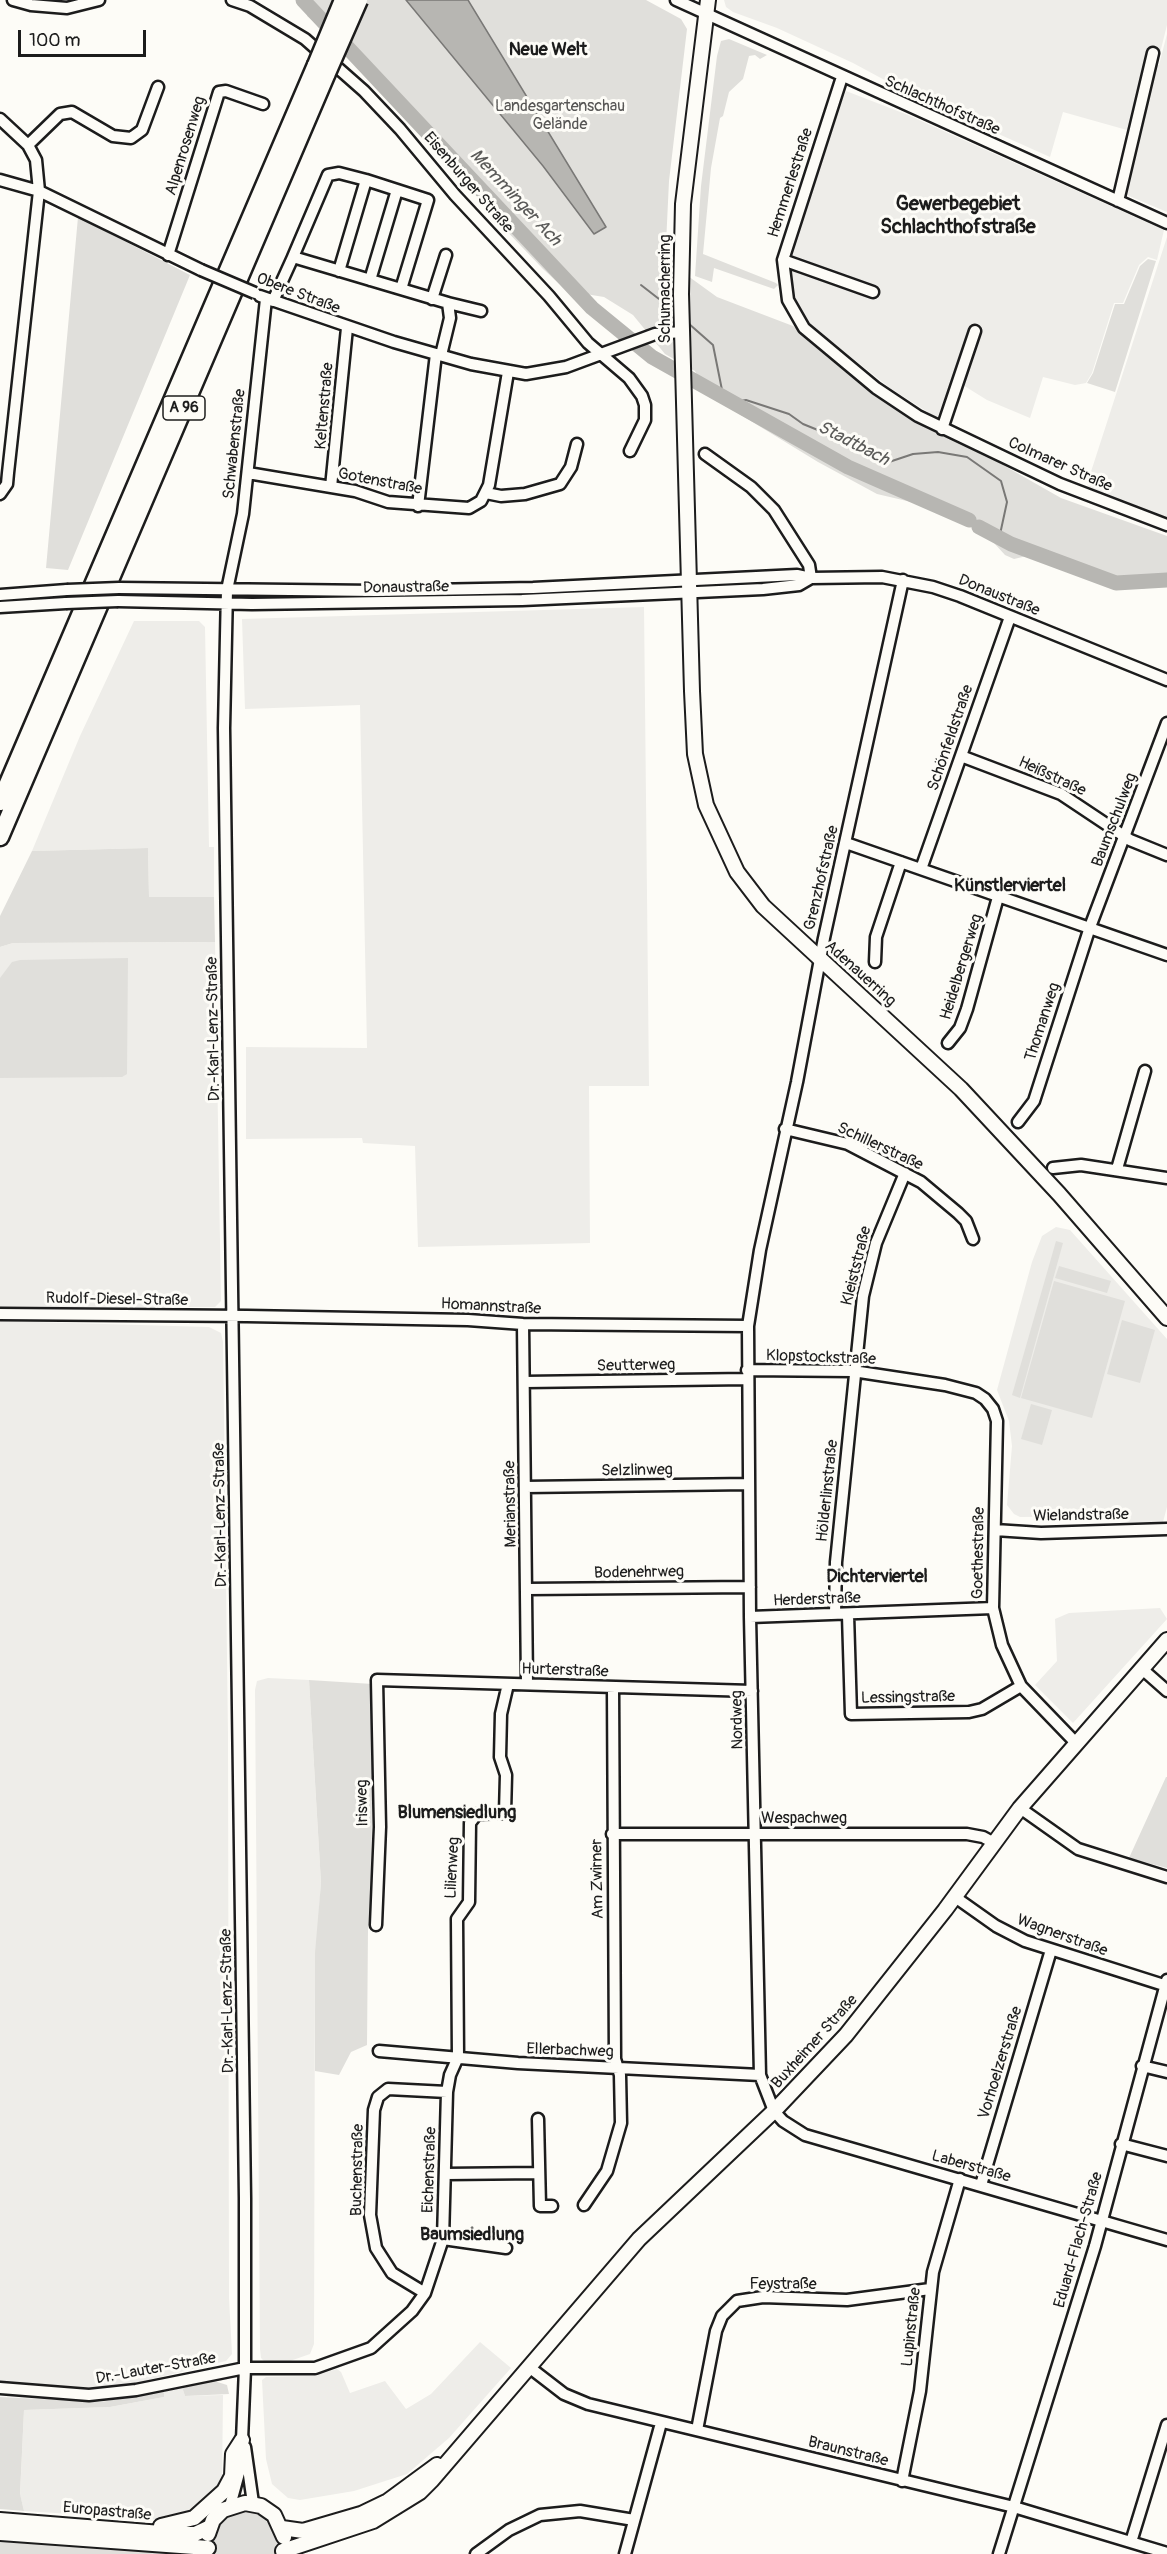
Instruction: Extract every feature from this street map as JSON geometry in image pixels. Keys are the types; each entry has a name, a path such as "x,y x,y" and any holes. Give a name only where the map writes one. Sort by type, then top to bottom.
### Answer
{"highway":[{"name":"A 96","path":"0,837 321,69 344,0"},
{"name":"A 96","path":"0,801 321,69 359,0"}],"main road":[{"name":"Schumacherring","path":"687,587 681,294 683,204 708,0"},
{"name":"Adenauerring","path":"687,587 695,754 706,805 737,872 763,906 961,1089 1059,1194 1167,1318"},
{"name":"Buxheimer Straße","path":"282,2552 354,2529 391,2511 426,2486 639,2239 774,2111 846,2035 955,1897 1020,1808 1075,1742 1167,1640"},
{"path":"129,2530 184,2523 203,2512 229,2484 232,2476 233,2454 242,2440"},
{"name":"Buxheimer Straße","path":"282,2528 303,2531 361,2514 388,2501 462,2445"},
{"path":"208,2551 210,2527 218,2514 230,2506 253,2503 268,2510 282,2528 282,2552"},
{"name":"Europastraße","path":"0,2520 195,2534 210,2527"},
{"name":"Europastraße","path":"0,2533 208,2551"}],"street":[{"path":"13,0 31,5 67,8 99,0"},
{"name":"Eisenburger Straße","path":"232,0 250,6 306,39 364,91 600,355"},
{"name":"Schlachthofstraße","path":"676,0 1167,223"},
{"path":"1118,201 1153,53"},
{"name":"Hemmerlestraße","path":"788,300 783,260 842,77"},
{"path":"28,145 60,114 72,112 113,136 130,138 142,130 158,87"},
{"name":"Alpenrosenweg","path":"168,255 219,92 226,90 263,104"},
{"path":"0,118 28,145 36,160 39,191 7,484 0,494"},
{"name":"Schwabenstraße","path":"227,590 240,529 270,300 293,257 328,175 339,173 366,180"},
{"name":"Obere Straße","path":"0,180 39,191 168,255 270,300 347,328 508,372 547,372 682,327"},
{"path":"339,271 366,180 428,200 401,289"},
{"path":"370,280 397,190"},
{"path":"432,298 446,255"},
{"path":"293,257 481,311"},
{"path":"783,260 873,292"},
{"name":"Colmarer Straße","path":"788,300 809,333 888,396 942,429 1060,484 1167,525"},
{"path":"418,506 439,355 450,318 448,303"},
{"name":"Keltenstraße","path":"331,488 347,328"},
{"path":"942,429 975,331"},
{"path":"600,355 629,378 642,396 645,420 630,451"},
{"path":"508,372 486,493 501,496 525,494 560,484 571,467 577,444"},
{"path":"705,453 751,487 774,510 809,566 811,578"},
{"name":"Gotenstraße","path":"248,473 355,491 388,502 418,506 469,508 481,501 486,493"},
{"name":"Donaustraße","path":"0,607 118,602 226,604 470,602 687,587 797,575 811,578 865,576 903,580 933,587 1167,680"},
{"name":"Grenzhofstraße","path":"748,1326 758,1258 820,959 903,580"},
{"name":"Donaustraße","path":"0,596 119,588 227,590 687,587"},
{"name":"Dr.-Karl-Lenz-Straße","path":"227,590 224,728 242,1860 245,2368 238,2479 230,2506"},
{"name":"Schönfeldstraße","path":"921,869 1010,616"},
{"name":"Baumschulweg","path":"1090,927 1167,723"},
{"name":"Heißstraße","path":"961,756 1061,794 1125,837 1167,855"},
{"path":"846,843 1167,955"},
{"path":"875,962 876,937 901,862"},
{"name":"Heidelbergerweg","path":"948,1043 960,1028 967,1009 999,897"},
{"name":"Thomanweg","path":"1018,1122 1034,1101 1090,927"},
{"path":"1117,1169 1144,1071"},
{"name":"Schillerstraße","path":"785,1129 848,1144 921,1182 966,1221 973,1239"},
{"path":"1053,1168 1074,1164 1167,1178"},
{"name":"Kleiststraße","path":"853,1371 863,1296 871,1260 889,1208 905,1173"},
{"name":"Rudolf-Diesel-Straße","path":"0,1314 234,1317"},
{"name":"Homannstraße","path":"234,1317 457,1320 523,1324 748,1326"},
{"name":"Merianstraße","path":"523,1324 527,1684"},
{"name":"Nordweg","path":"748,1326 750,1617 760,2075 774,2111"},
{"name":"Klopstockstraße","path":"747,1375 853,1371 965,1390"},
{"name":"Hölderlinstraße","path":"836,1614 835,1569 853,1371"},
{"name":"Seutterweg","path":"525,1382 747,1375"},
{"name":"Goethestraße","path":"965,1390 986,1400 993,1409 997,1421 993,1608 1002,1645 1021,1686 1075,1742"},
{"name":"Selzlinweg","path":"525,1487 748,1484"},
{"name":"Wielandstraße","path":"995,1530 1052,1533 1167,1529"},
{"name":"Bodenehrweg","path":"527,1589 750,1587"},
{"name":"Herderstraße","path":"750,1617 993,1608"},
{"name":"Lessingstraße","path":"848,1615 851,1714 969,1712 982,1709 1021,1686"},
{"path":"1141,1668 1167,1691"},
{"name":"Hurterstraße","path":"377,1680 752,1691"},
{"name":"Irisweg","path":"376,1925 380,1827 377,1680"},
{"name":"Lilienweg","path":"457,1919 469,1902 470,1823 477,1814 505,1813 506,1775 500,1757 501,1714 507,1698 508,1684"},
{"name":"Am Zwirner","path":"584,2205 607,2171 619,2136 622,2091 619,2068 615,2058 613,1688"},
{"path":"1020,1808 1078,1849 1167,1877"},
{"name":"Wespachweg","path":"612,1834 968,1834 994,1843"},
{"name":"Wagnerstraße","path":"955,1897 1006,1932 1050,1950 1167,1984"},
{"name":"Eichenstraße","path":"245,2368 315,2368 371,2348 411,2311 425,2293 443,2239 447,2092 450,2075 458,2057 457,1919"},
{"name":"Vorhoelzerstraße","path":"981,2185 1050,1950"},
{"name":"Eduard-Flach-Straße","path":"999,2554 1101,2220 1142,2066 1167,1984"},
{"name":"Ellerbachweg","path":"379,2050 518,2063 760,2075"},
{"path":"1142,2066 1167,2072"},
{"name":"Buchenstraße","path":"425,2293 392,2272 376,2248 370,2215 374,2110 378,2097 388,2089 447,2092"},
{"name":"Laberstraße","path":"774,2111 783,2121 805,2135 1167,2240"},
{"path":"538,2119 540,2206 552,2206"},
{"path":"1121,2144 1167,2156"},
{"path":"446,2174 538,2173"},
{"name":"Lupinstraße","path":"902,2481 920,2391 930,2289 960,2179"},
{"path":"443,2239 506,2248"},
{"name":"Feystraße","path":"697,2430 716,2331 722,2316 737,2301 763,2297 847,2300 930,2289"},
{"name":"Braunstraße","path":"529,2367 572,2399 1014,2507 1167,2553"},
{"name":"Dr.-Lauter-Straße","path":"0,2388 66,2395 107,2394 245,2368"},
{"path":"625,2554 661,2422"},
{"path":"1131,2542 1167,2426"},
{"name":"Dr.-Karl-Lenz-Straße","path":"242,2440 247,2451 253,2503"},
{"path":"476,2554 510,2530 540,2515 580,2511 634,2520"}],"shaded area":[{"path":"406,0 468,0 606,227 594,234 543,166"},
{"path":"724,0 1167,0 1167,25 1157,65 1159,65 1167,34 1167,212 1122,193 1134,132 1063,112 1050,157 918,98 853,63 777,28 733,12 726,7"},
{"path":"846,91 908,115 1164,230 1157,260 1148,257 1139,265 1123,303 1114,303 1092,373 1086,383 1075,385 1043,377 1030,418 987,400 958,382 952,383 937,418 890,388 813,327 802,314 791,286 790,254 829,132"},
{"path":"1167,237 1167,518 1165,518 1091,491 1087,484"},
{"path":"644,607 649,1086 589,1086 590,1243 418,1247 415,1146 363,1143 362,1138 246,1139 246,1047 367,1048 360,705 245,709 242,619"},
{"path":"134,621 199,621 205,627 209,847 214,847 214,897 149,897 148,848 32,851 80,736"},
{"path":"215,942 221,1301 215,1307 0,1307 0,947 13,943"},
{"path":"1056,1227 1070,1230 1167,1339 1167,1507 1163,1522 1127,1522 1120,1516 1020,1517 1014,1514 1007,1505 1012,1446 1009,1421 997,1390 1032,1262 1042,1236"},
{"path":"0,1321 209,1327 221,1333 223,1342 228,1735 229,2298 232,2354 226,2361 119,2387 90,2390 0,2383"},
{"path":"1160,1608 1167,1619 1073,1723 1035,1685 1057,1661 1055,1619 1069,1613"},
{"path":"268,1678 309,1680 321,1883 315,1974 314,2344 310,2354 290,2361 264,2361 261,2358 260,2349 255,1690 257,1681"},
{"path":"480,2342 511,2368 449,2438 407,2474 354,2491 300,2500 288,2498 272,2484 266,2459 262,2380 266,2377 313,2376 337,2369 341,2372 350,2393 385,2381 406,2409 431,2394"},
{"path":"182,2387 185,2396 223,2395 222,2485 198,2507 181,2517 164,2520 24,2511 20,2495 24,2410 110,2407 164,2397 164,2391"}],"green space":[{"name":"Landesgartenschau Gelände","path":"312,0 646,0 681,19 687,29 669,181 666,244 670,263 717,297 793,326 920,422 942,435 980,452 1061,498 1167,536 1167,583 1142,589 1120,589 1099,584 1035,554 1014,559 1005,555 994,543 964,521 924,505 877,494 818,462 718,401 704,389 695,371 665,354 633,315 604,297 567,291 543,269 499,223 384,83 307,16"},
{"path":"729,39 767,55 760,59 755,55 749,56 743,79 729,92 723,116 720,118 711,168 703,254 776,283 778,285 774,289 714,268 712,282 695,276 701,186 717,56 721,41"},
{"path":"78,217 190,275 68,570 46,568"},
{"path":"1148,259 1156,261 1115,392 1087,383 1093,373 1115,304 1124,304 1140,266"},
{"path":"148,848 149,897 214,897 215,942 13,943 0,947 0,916 32,851"},
{"path":"128,958 127,1074 122,1077 0,1078 0,978 12,962"},
{"path":"1056,1241 1063,1243 1020,1398 1012,1395"},
{"path":"1059,1266 1111,1281 1107,1293 1055,1278"},
{"path":"1054,1281 1125,1301 1092,1418 1021,1398"},
{"path":"1122,1320 1155,1330 1140,1383 1107,1374"},
{"path":"1031,1404 1052,1410 1042,1445 1021,1439"},
{"path":"309,1680 373,1684 371,1918 368,1929 367,2045 351,2052 339,2075 315,2071 315,1953 321,1883"},
{"path":"1167,1777 1167,1868 1129,1858"},
{"path":"211,2380 227,2385 229,2394 185,2396 182,2387"},
{"path":"164,2391 164,2397 110,2407 24,2410 20,2494 24,2511 0,2509 0,2397 101,2402"},
{"path":"255,2508 273,2521 280,2542 277,2554 215,2554 212,2536 216,2525 233,2510"},
{"path":"0,2539 194,2552 197,2554 0,2554"}],"waterway":[{"name":"Memminger Ach","path":"303,0 592,308 652,357 848,467 969,520"},
{"path":"641,285 677,313"},
{"path":"688,323 713,345 723,395"},
{"path":"735,402 746,400 789,414 803,424 835,437 886,463 913,454 938,452 967,457 1001,481 1007,502 999,539"},
{"name":"Stadtbach","path":"979,527 1011,544 1116,583 1167,580"}],"district":[{"name":"Neue Welt","path":"548,50"},
{"name":"Gewerbegebiet Schlachthofstraße","path":"958,216"},
{"name":"Künstlerviertel","path":"1010,886"},
{"name":"Dichterviertel","path":"877,1577"},
{"name":"Blumensiedlung","path":"457,1813"},
{"name":"Baumsiedlung","path":"472,2235"}]}
